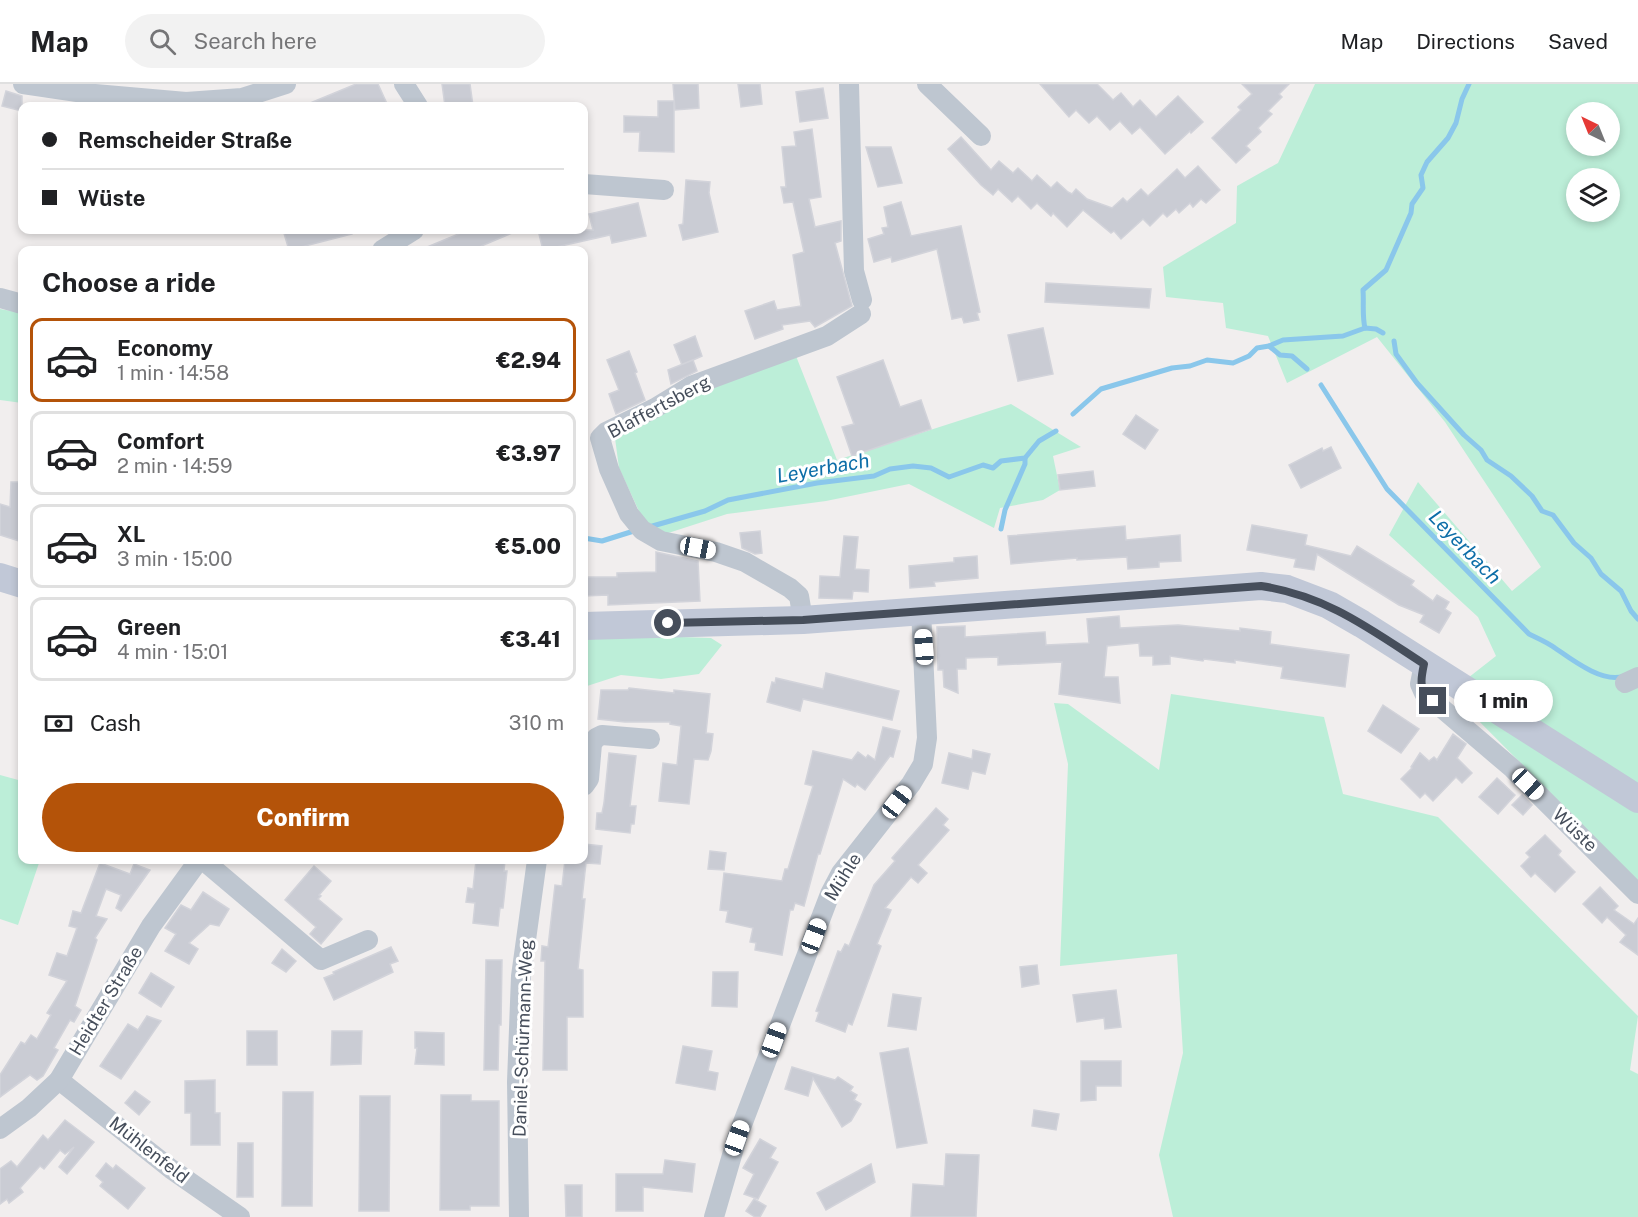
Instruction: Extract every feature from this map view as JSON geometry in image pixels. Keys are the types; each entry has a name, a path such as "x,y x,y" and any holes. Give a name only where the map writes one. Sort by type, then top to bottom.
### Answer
{"main road":[{"path":"0,577 18,583"},
{"path":"588,627 803,620 1261,586 1287,590 1329,605 1362,624 1638,799"}],"street":[{"path":"22,84 84,93 186,102 242,98 286,84"},
{"path":"405,84 416,102"},
{"name":"Blaffertsberg","path":"803,620 799,596 790,588 745,562 716,552 661,541 651,537 635,524 609,470 600,438 606,432 655,408 691,386 827,336 862,307 854,271 849,84"},
{"path":"927,84 981,136"},
{"path":"588,184 664,190"},
{"path":"388,246 408,234"},
{"path":"0,298 18,303"},
{"name":"Mühle","path":"714,1217 737,1138 830,894 841,873 911,784 923,764 927,738 921,610"},
{"name":"Wüste","path":"1424,664 1420,684 1424,693 1512,768 1638,894"},
{"path":"588,780 592,744 596,738 603,735 650,739"},
{"name":"Heidter Straße","path":"0,1129 29,1108 59,1080 151,926 198,864"},
{"name":"Heidter Straße","path":"206,864 321,960 368,939"},
{"name":"Daniel-Schürmann-Weg","path":"519,1217 517,1082 521,976 536,864"},
{"name":"Mühlenfeld","path":"59,1080 171,1168 240,1217"}],"green space":[{"path":"1315,84 1638,84 1638,881 1450,692 1496,656 1478,617 1389,535 1418,482 1512,591 1541,567 1445,422 1377,337 1287,383 1268,336 1226,328 1223,303 1166,297 1163,267 1236,223 1237,186 1278,163"},
{"path":"0,309 18,312 18,402 0,400"},
{"path":"796,356 837,460 1011,404 1081,447 1053,456 1060,490 1043,500 1000,508 994,528 909,484 826,501 727,514 659,536 644,522 619,468 615,438 695,395"},
{"path":"620,635 711,638 722,645 699,674 661,679 621,675 588,686 588,637"},
{"path":"1171,694 1324,717 1343,794 1438,817 1638,1016 1630,1070 1638,1074 1638,1217 1173,1217 1159,1155 1183,1053 1177,954 1060,966 1068,764 1054,703 1068,704 1159,770"},
{"path":"0,775 18,780 18,864 39,864 18,925 0,919"}],"building":[{"path":"356,84 378,84 386,102 313,102"},
{"path":"442,84 470,84 472,102 444,102"},
{"path":"673,84 698,84 699,108 675,110"},
{"path":"738,84 760,84 762,104 741,107"},
{"path":"1040,84 1097,84 1113,100 1121,93 1133,107 1140,100 1156,117 1178,96 1203,122 1165,154 1140,127 1132,134 1120,121 1110,130 1097,116 1089,123 1076,110 1069,117"},
{"path":"1242,84 1289,84 1279,94 1282,97 1268,111 1272,114 1258,128 1261,132 1246,146 1250,150 1236,163 1212,138 1241,110 1238,107 1252,94"},
{"path":"823,88 828,118 800,122 796,92"},
{"path":"6,91 22,96 22,102 18,102 18,110 2,106"},
{"path":"658,101 674,101 674,152 639,151 640,132 624,132 624,116 658,117"},
{"path":"812,129 821,197 809,199 815,227 841,221 841,241 835,243 852,306 815,327 810,321 782,325 783,329 755,339 745,311 774,301 777,310 801,306 793,255 804,252 793,202 784,203 781,187 786,187 782,147 796,146 794,132"},
{"path":"961,137 991,170 999,161 1013,173 1018,168 1032,181 1037,175 1051,188 1057,182 1072,194 1076,189 1087,199 1112,208 1123,198 1127,202 1141,189 1148,196 1177,169 1185,178 1198,166 1220,190 1206,203 1201,199 1193,207 1190,203 1179,213 1176,209 1167,217 1163,213 1150,226 1143,219 1121,239 1114,231 1111,233 1083,210 1067,227 1053,213 1051,216 1037,203 1031,209 1018,196 1012,202 998,189 993,195 948,149"},
{"path":"866,147 891,147 902,183 878,187"},
{"path":"686,180 710,182 709,193 718,232 683,240 679,225 683,224"},
{"path":"901,202 911,236 961,226 980,312 977,313 979,320 964,323 962,317 952,319 937,249 892,262 891,257 874,262 868,239 884,234 882,228 888,227 884,207"},
{"path":"638,203 646,236 612,243 610,235 561,246 542,246 539,234 588,234 588,230 593,230 589,214"},
{"path":"284,234 352,234 305,246 288,246"},
{"path":"458,234 510,234 481,246 430,246"},
{"path":"1046,283 1151,289 1149,308 1045,302"},
{"path":"1043,328 1053,374 1018,381 1008,335"},
{"path":"695,336 702,356 682,365 674,345"},
{"path":"629,351 645,400 616,414 609,394 619,390 607,360"},
{"path":"693,360 697,371 671,384 668,370"},
{"path":"883,360 900,407 921,400 931,429 852,456 842,427 854,424 837,377"},
{"path":"1136,415 1158,430 1145,449 1123,434"},
{"path":"1331,447 1341,468 1301,488 1289,465 1322,448 1323,451"},
{"path":"1093,471 1095,486 1060,490 1058,475"},
{"path":"11,482 18,482 18,541 0,535 0,504 10,507"},
{"path":"1252,525 1307,535 1305,545 1351,556 1357,546 1414,581 1411,585 1433,601 1437,595 1449,602 1445,609 1451,613 1439,633 1420,622 1424,615 1399,605 1317,554 1314,570 1294,567 1296,559 1247,550"},
{"path":"1125,526 1126,540 1180,535 1181,561 1159,562 1159,567 1128,569 1127,557 1077,560 1077,558 1011,564 1008,536"},
{"path":"760,531 762,553 755,554 742,548 740,533"},
{"path":"844,536 858,537 855,569 869,570 868,592 853,591 852,599 819,598 820,576 840,577"},
{"path":"656,552 698,561 700,601 608,605 608,595 588,596 588,577 617,577 617,573 656,572"},
{"path":"977,556 978,578 934,582 935,586 910,588 909,566 954,562 954,558"},
{"path":"1119,616 1120,628 1178,625 1240,631 1240,628 1271,632 1270,644 1349,655 1345,687 1281,678 1283,667 1235,660 1235,663 1170,656 1170,664 1153,665 1153,656 1140,656 1139,643 1107,646 1104,677 1118,677 1120,703 1059,694 1062,662 998,665 998,657 966,658 966,669 957,669 958,693 944,687 943,670 938,670 937,627 965,626 965,637 1045,632 1046,645 1089,643 1087,619"},
{"path":"826,673 899,691 892,720 803,699 800,711 767,702 772,682 775,683 776,678 823,689"},
{"path":"629,688 710,694 706,733 713,734 711,751 708,760 694,759 689,804 659,801 663,763 677,765 681,726 670,724 670,722 625,722 598,719 601,690 628,690"},
{"path":"1383,705 1419,729 1401,753 1368,731"},
{"path":"883,727 900,731 893,757 890,756 865,790 843,779 820,854 818,854 804,906 795,903 793,910 790,910 782,955 755,950 756,943 750,942 753,928 726,922 728,911 720,910 724,873 782,881 785,869 788,869 813,786 805,784 813,751 852,760 858,752 866,758 868,755 875,760"},
{"path":"1453,734 1466,744 1457,758 1472,773 1462,783 1456,777 1433,801 1425,793 1420,798 1401,779 1412,768 1420,753 1429,761 1434,757 1437,760"},
{"path":"973,750 990,754 985,774 972,771 968,789 942,783 949,753 972,759"},
{"path":"609,753 636,756 630,806 636,806 634,824 631,824 630,833 596,829 597,813 602,813 604,803"},
{"path":"1497,778 1515,795 1498,814 1479,797"},
{"path":"1522,795 1532,805 1523,815 1512,805"},
{"path":"936,808 948,819 943,825 949,830 918,865 927,873 918,883 911,877 885,908 891,910 877,944 881,946 852,1025 848,1023 845,1032 816,1021 819,1012 816,1011 838,951 841,952 845,944 849,946 874,885 895,861 892,858"},
{"path":"1545,835 1561,851 1558,855 1575,872 1555,892 1535,873 1531,877 1521,866 1530,857 1526,853"},
{"path":"588,844 602,846 600,864 588,863"},
{"path":"710,851 726,853 724,870 708,869"},
{"path":"100,864 130,874 134,864 150,870 121,911 116,908 121,895 106,889 96,916 107,919 95,938 97,940 75,1006 81,1010 74,1022 70,1020 54,1048 58,1050 43,1076 37,1080 30,1075 0,1097 0,1075 21,1042 25,1044 31,1035 37,1039 51,1015 47,1013 67,981 49,975 57,953 67,956 77,928 69,926 73,911 81,913"},
{"path":"476,864 505,864 504,871 507,871 503,908 500,908 498,926 473,923 475,903 466,902 468,888 473,889"},
{"path":"565,864 586,864 578,969 583,970 583,1017 567,1017 567,1070 543,1070 545,961 541,961 542,946 548,947 555,885 562,886"},
{"path":"314,866 331,881 318,899 342,919 321,944 310,934 316,927 285,900"},
{"path":"1600,887 1618,906 1614,910 1634,924 1638,918 1638,955 1620,942 1626,935 1607,917 1602,923 1583,904"},
{"path":"203,892 229,909 219,926 210,924 189,943 198,949 189,964 165,951 176,934 165,928 181,905 191,910"},
{"path":"391,947 398,961 390,964 393,972 334,1000 324,978"},
{"path":"282,949 296,961 286,972 272,963"},
{"path":"486,960 502,960 498,1070 484,1070"},
{"path":"1037,965 1039,984 1022,987 1020,967"},
{"path":"713,972 738,972 737,1007 712,1006"},
{"path":"151,973 174,987 161,1007 139,993"},
{"path":"1116,990 1121,1027 1105,1029 1104,1018 1077,1022 1073,995"},
{"path":"893,994 921,998 916,1030 888,1026"},
{"path":"147,1016 161,1021 121,1079 100,1066 128,1024 138,1030"},
{"path":"247,1031 277,1031 277,1065 247,1065"},
{"path":"332,1031 362,1031 361,1064 331,1065"},
{"path":"415,1032 444,1033 444,1065 415,1064 417,1048 415,1048"},
{"path":"683,1046 712,1051 708,1071 718,1073 715,1090 676,1083"},
{"path":"908,1048 927,1143 897,1148 880,1053"},
{"path":"1081,1061 1121,1061 1121,1086 1096,1086 1096,1100 1081,1101"},
{"path":"792,1067 835,1080 838,1077 853,1087 850,1091 857,1095 854,1100 861,1104 851,1121 842,1127 813,1078 808,1096 785,1089"},
{"path":"215,1080 215,1113 220,1113 220,1145 191,1145 191,1113 185,1113 185,1081"},
{"path":"135,1091 150,1102 139,1115 125,1103"},
{"path":"283,1092 313,1092 312,1206 282,1206"},
{"path":"441,1095 471,1095 471,1101 499,1101 499,1206 470,1206 470,1210 440,1210"},
{"path":"360,1096 390,1096 389,1211 359,1211"},
{"path":"1034,1110 1059,1114 1056,1130 1032,1126"},
{"path":"65,1120 94,1142 67,1174 59,1167 74,1147 65,1154 60,1150 44,1169 40,1166 20,1188 23,1192 9,1203 7,1199 0,1204 0,1169 11,1161 17,1167 43,1135 48,1140"},
{"path":"760,1139 776,1148 770,1158 778,1162 758,1199 744,1194 754,1174 743,1168"},
{"path":"238,1143 253,1143 253,1197 237,1197"},
{"path":"946,1154 979,1155 976,1217 911,1217 913,1184 944,1186"},
{"path":"665,1160 695,1164 692,1192 643,1187 643,1211 616,1211 616,1174 663,1174"},
{"path":"106,1163 113,1169 116,1165 145,1188 128,1209 100,1186 103,1182 96,1176"},
{"path":"871,1164 875,1182 826,1210 817,1193"},
{"path":"565,1185 582,1185 582,1217 566,1217"},
{"path":"754,1199 766,1206 760,1217 755,1217 746,1211"}],"waterway":[{"path":"1365,328 1363,290 1386,270 1411,213 1412,204 1423,188 1421,175 1427,162 1448,138 1456,123 1462,99 1469,84"},
{"path":"1269,346 1283,340 1343,336 1365,328 1376,329 1383,333"},
{"name":"Leyerbach","path":"1394,341 1396,354 1417,383 1464,435 1481,450 1487,460 1511,476 1532,496 1542,511 1553,515 1574,543 1591,558 1601,574 1621,591 1631,611 1638,619"},
{"name":"Leyerbach","path":"1073,414 1101,389 1207,360 1233,363 1249,356 1257,348 1269,346 1280,355 1292,356 1307,369"},
{"name":"Leyerbach","path":"1321,385 1387,489 1529,634 1597,674 1616,678 1624,676"},
{"name":"Leyerbach","path":"649,527 705,511 728,500 817,483 874,476 890,469 913,466 931,468 949,477 983,465 993,468 1001,461 1025,458 1039,441 1056,431"},
{"path":"1001,529 1005,510 1025,464 1025,458"},
{"name":"Leyerbach","path":"588,539 602,541 637,530"}],"route":[{"path":"668,623 803,620 1261,586 1287,590 1329,605 1424,664 1420,684 1424,693 1433,701"}]}
